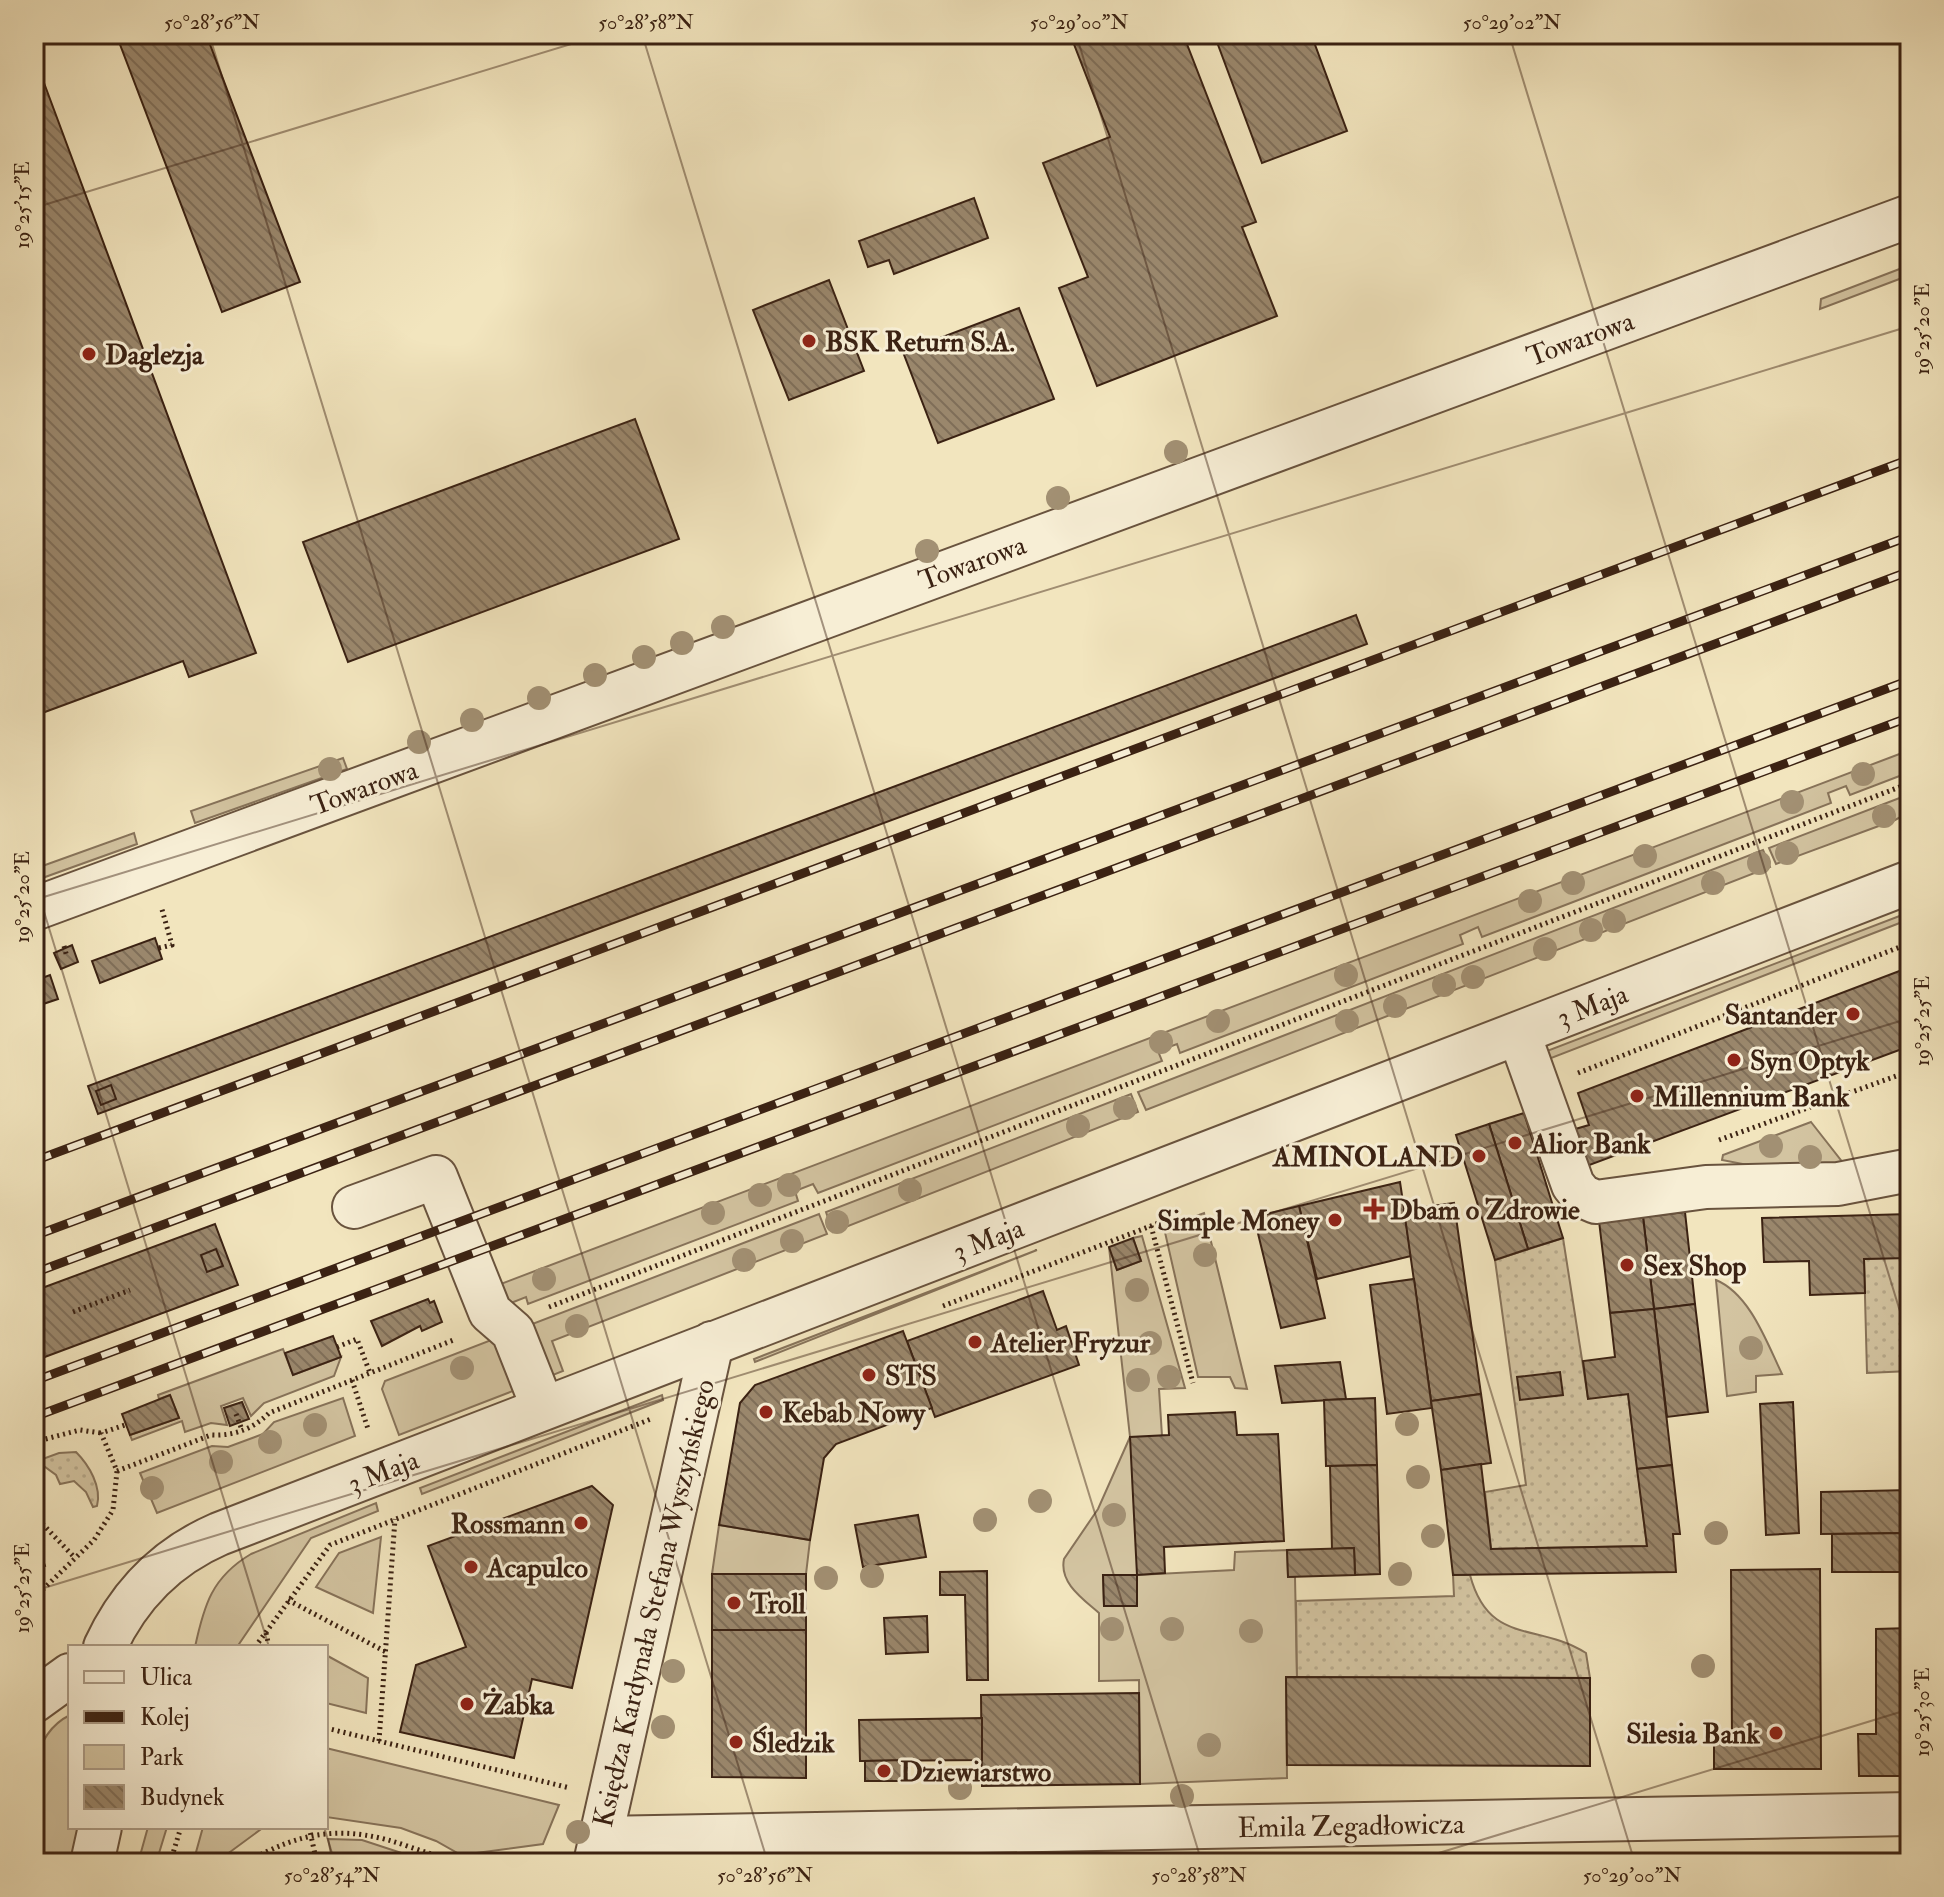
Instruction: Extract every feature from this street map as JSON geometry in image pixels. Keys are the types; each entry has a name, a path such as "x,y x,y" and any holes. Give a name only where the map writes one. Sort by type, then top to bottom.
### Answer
{"street":[{"name":"Towarowa","path":"34,909 1910,216"},
{"name":"3 Maja","path":"106,1645 120,1614 135,1596 165,1566 200,1542 1910,882"},
{"path":"1519,1034 1573,1185 1582,1196 1596,1202 1706,1187 1838,1184 1910,1170"},
{"path":"354,1207 436,1177 490,1312 513,1332 543,1408"},
{"name":"Księdza Kardynała Stefana Wyszyńskiego","path":"586,1851 712,1343"},
{"path":"34,1701 68,1676"},
{"name":"Emila Zegadłowicza","path":"586,1851 1910,1814"},
{"path":"92,1863 100,1829"}],"path":[{"path":"117,1471 211,1435 227,1436 257,1425 269,1413 370,1373 1910,783"},
{"path":"159,948 172,945 160,901"},
{"path":"1534,1078 1559,1081 1910,943"},
{"path":"1708,1144 1910,1071"},
{"path":"929,1311 1176,1216"},
{"path":"1151,1226 1193,1383"},
{"path":"73,1312 130,1290"},
{"path":"337,1347 357,1339 370,1373"},
{"path":"352,1380 369,1432"},
{"path":"256,1645 330,1545 668,1412 696,1417"},
{"path":"236,1414 242,1430"},
{"path":"34,1442 80,1430 101,1433 125,1425"},
{"path":"34,1598 94,1540 113,1510 117,1471 101,1433"},
{"path":"34,1515 75,1558"},
{"path":"379,1741 395,1519"},
{"path":"288,1600 386,1652"},
{"path":"265,1632 268,1645"},
{"path":"328,1728 576,1790"},
{"path":"170,1863 180,1829"},
{"path":"310,1829 317,1863"},
{"path":"245,1863 289,1840 357,1832 394,1841 450,1863"},
{"path":"506,1863 586,1851"}],"green space":[{"path":"1910,265 1910,275 1820,309 1821,299"},
{"path":"1910,750 1910,772 1850,795 1846,786 1828,793 1831,803 1482,937 1478,927 1460,935 1463,944 1180,1053 1177,1044 1158,1051 1162,1061 818,1193 813,1184 795,1191 798,1201 528,1304 526,1297 506,1305 498,1285"},
{"path":"343,758 347,769 195,823 191,811"},
{"path":"1910,794 1910,812 1895,820 1776,864 1769,848"},
{"path":"134,833 137,844 34,881 34,869"},
{"path":"1763,850 1770,867 1146,1110 1138,1092"},
{"path":"1910,912 1910,919 1541,1062 1539,1054"},
{"path":"1131,1094 1138,1112 833,1232 826,1212"},
{"path":"1811,1122 1847,1168 1810,1177 1722,1160 1723,1155"},
{"path":"1204,1213 1247,1389 1235,1388 1230,1377 1198,1377 1164,1228"},
{"path":"819,1214 827,1234 552,1341 563,1371 553,1375 544,1369 527,1326"},
{"path":"1142,1236 1185,1388 1159,1389 1162,1436 1138,1575 1234,1570 1235,1552 1287,1550 1288,1576 1295,1577 1297,1677 1286,1678 1287,1778 1140,1784 1139,1680 1099,1681 1099,1613 1074,1590 1065,1576 1064,1559 1098,1509 1130,1437 1109,1247 1117,1270 1141,1261 1133,1238","holes":["1103,1575 1137,1575 1137,1605 1104,1606"]},
{"path":"1563,1238 1588,1398 1628,1394 1647,1546 1491,1549 1485,1492 1526,1485 1495,1260"},
{"path":"1037,1250 755,1362 754,1359"},
{"path":"1910,1257 1910,1371 1867,1373 1864,1259"},
{"path":"1716,1280 1739,1296 1748,1308 1782,1374 1756,1376 1756,1392 1727,1396"},
{"path":"499,1337 515,1389 513,1391 399,1435 382,1389 385,1381"},
{"path":"283,1349 293,1375 341,1357 334,1376 264,1403 251,1416 243,1398 221,1406 227,1425 211,1423 185,1432 182,1421 132,1440 130,1435 179,1418 170,1395 159,1399 158,1395"},
{"path":"662,1395 663,1400 422,1494 420,1488"},
{"path":"343,1398 355,1436 157,1513 140,1473 212,1446 228,1447 263,1434 274,1422"},
{"path":"76,1452 93,1477 98,1491 97,1506 93,1507 86,1492 74,1481 60,1484 56,1475 37,1461 59,1453"},
{"path":"376,1503 378,1511 311,1538 238,1645 195,1645 212,1593 227,1572 251,1554"},
{"path":"719,1525 810,1540 806,1574 712,1574"},
{"path":"381,1537 373,1613 316,1587 339,1553"},
{"path":"1453,1575 1470,1575 1478,1597 1489,1613 1502,1623 1568,1644 1586,1653 1590,1678 1297,1677 1296,1601 1454,1596"},
{"path":"328,1656 368,1678 366,1713 328,1704"},
{"path":"68,1716 68,1829 80,1829 71,1863 34,1863 33,1780 43,1742 54,1727"},
{"path":"328,1748 559,1805 543,1844 461,1855 436,1841 401,1828 328,1817"},
{"path":"147,1829 166,1829 156,1863 138,1863"},
{"path":"202,1829 261,1829 215,1863 193,1863"},
{"path":"328,1839 362,1840 432,1863 333,1863"}],"building":[{"path":"116,34 206,34 300,282 222,312"},
{"path":"1070,34 1183,34 1256,222 1242,227 1277,316 1097,386 1059,288 1088,277 1043,163 1110,137"},
{"path":"1214,34 1311,34 1347,131 1262,163"},
{"name":"Daglezja","path":"34,56 256,653 189,677 183,661 34,716"},
{"path":"974,198 988,238 894,274 889,260 868,267 859,241"},
{"name":"BSK Return S.A.","path":"829,280 864,371 789,400 753,310"},
{"path":"1019,308 1054,399 938,443 903,352"},
{"path":"635,419 679,539 348,662 303,542"},
{"path":"1356,615 1367,644 98,1114 88,1086"},
{"path":"155,938 162,959 100,983 92,961"},
{"path":"72,945 78,962 61,969 54,953"},
{"path":"1910,967 1910,1046 1584,1167 1572,1130 1589,1125 1578,1093"},
{"path":"50,975 58,999 34,1007 34,981"},
{"path":"111,1085 116,1099 101,1105 96,1091"},
{"path":"1524,1113 1563,1238 1528,1249 1489,1124"},
{"path":"1489,1124 1528,1249 1495,1260 1456,1135"},
{"path":"1400,1182 1411,1256 1317,1279 1299,1206"},
{"path":"1454,1203 1481,1394 1431,1401 1404,1210"},
{"path":"1299,1206 1325,1318 1281,1328 1254,1217"},
{"path":"1685,1212 1695,1304 1654,1309 1643,1217"},
{"path":"1910,1214 1910,1258 1864,1259 1865,1293 1810,1295 1809,1261 1764,1262 1762,1218"},
{"name":"Sex Shop","path":"1643,1217 1654,1309 1610,1313 1599,1221"},
{"path":"215,1224 238,1285 34,1361 34,1291"},
{"path":"1133,1238 1141,1261 1117,1270 1109,1247"},
{"path":"216,1249 223,1266 207,1272 201,1255"},
{"path":"1414,1279 1432,1408 1387,1414 1370,1285"},
{"path":"1043,1291 1057,1330 1066,1326 1079,1365 935,1417 907,1341"},
{"path":"428,1299 430,1303 434,1301 442,1322 422,1331 420,1326 382,1346 371,1321"},
{"path":"1695,1304 1708,1412 1667,1417 1654,1309"},
{"path":"1654,1309 1672,1465 1637,1469 1628,1394 1588,1399 1583,1361 1615,1357 1610,1313"},
{"path":"903,1331 932,1408 836,1444 824,1458 810,1540 719,1525 740,1403 755,1385"},
{"path":"333,1336 341,1357 293,1375 285,1353"},
{"path":"1340,1362 1346,1399 1282,1403 1275,1366"},
{"path":"1560,1372 1563,1395 1520,1400 1517,1377"},
{"path":"1481,1394 1491,1463 1441,1470 1431,1401"},
{"path":"170,1395 179,1418 130,1435 122,1414"},
{"path":"1375,1398 1377,1465 1326,1466 1324,1400"},
{"path":"242,1402 249,1419 230,1426 224,1408"},
{"path":"1793,1402 1799,1533 1766,1535 1760,1404"},
{"path":"1235,1412 1237,1435 1278,1434 1284,1541 1164,1547 1165,1573 1137,1575 1130,1437 1169,1435 1168,1415"},
{"path":"1481,1464 1491,1549 1647,1546 1637,1469 1672,1465 1680,1534 1673,1534 1676,1572 1453,1575 1441,1470"},
{"path":"1377,1465 1380,1574 1355,1575 1354,1548 1332,1549 1330,1466"},
{"path":"592,1486 613,1505 572,1688 532,1679 514,1758 400,1732 416,1665 466,1647 428,1546"},
{"path":"1910,1490 1910,1533 1821,1534 1821,1492"},
{"path":"918,1515 926,1557 863,1567 855,1525"},
{"path":"1910,1533 1910,1572 1832,1572 1832,1534"},
{"path":"34,1535 45,1566 34,1570"},
{"path":"1354,1548 1355,1575 1288,1577 1287,1550"},
{"path":"1820,1569 1821,1769 1714,1769 1714,1741 1732,1741 1731,1570"},
{"path":"987,1571 988,1680 967,1680 965,1595 940,1595 940,1572"},
{"path":"712,1574 806,1574 806,1630 712,1630"},
{"path":"1103,1575 1137,1575 1137,1606 1104,1606"},
{"path":"927,1616 928,1652 886,1654 884,1618"},
{"path":"1910,1628 1910,1776 1859,1776 1858,1734 1876,1734 1876,1629"},
{"path":"712,1630 806,1630 806,1778 712,1777"},
{"path":"1286,1677 1590,1678 1590,1766 1287,1765"},
{"path":"1139,1693 1140,1784 982,1786 981,1695"},
{"path":"982,1718 982,1760 860,1761 859,1720"},
{"name":"Dziewiarstwo","path":"904,1760 904,1781 865,1781 865,1761"},
{"path":"1881,1853 1882,1863 1786,1863 1785,1855"},
{"path":"1677,1857 1677,1863 1573,1863 1573,1858"},
{"path":"1573,1858 1573,1863 1504,1863 1503,1859"},
{"path":"1262,1860 1262,1863 1155,1863"}],"railway":[{"path":"34,1161 1910,459"},
{"path":"34,1236 1910,536"},
{"path":"34,1273 1910,571"},
{"path":"34,1381 1910,680"},
{"path":"34,1417 1910,717"}],"place":[{"name":"BSK Return S.A.","path":"809,341"},
{"name":"Daglezja","path":"89,354"},
{"name":"Santander","path":"1853,1014"},
{"name":"Syn Optyk","path":"1734,1060"},
{"name":"Millennium Bank","path":"1637,1096"},
{"name":"Alior Bank","path":"1515,1143"},
{"name":"AMINOLAND","path":"1479,1156"},
{"name":"Dbam o Zdrowie","path":"1374,1209"},
{"name":"Simple Money","path":"1335,1220"},
{"name":"Sex Shop","path":"1627,1265"},
{"name":"Atelier Fryzur","path":"975,1342"},
{"name":"STS","path":"869,1375"},
{"name":"Kebab Nowy","path":"766,1412"},
{"name":"Rossmann","path":"581,1523"},
{"name":"Acapulco","path":"471,1567"},
{"name":"Troll","path":"734,1603"},
{"name":"Żabka","path":"467,1704"},
{"name":"Silesia Bank","path":"1776,1733"},
{"name":"Śledzik","path":"736,1742"},
{"name":"Dziewiarstwo","path":"884,1771"}]}
